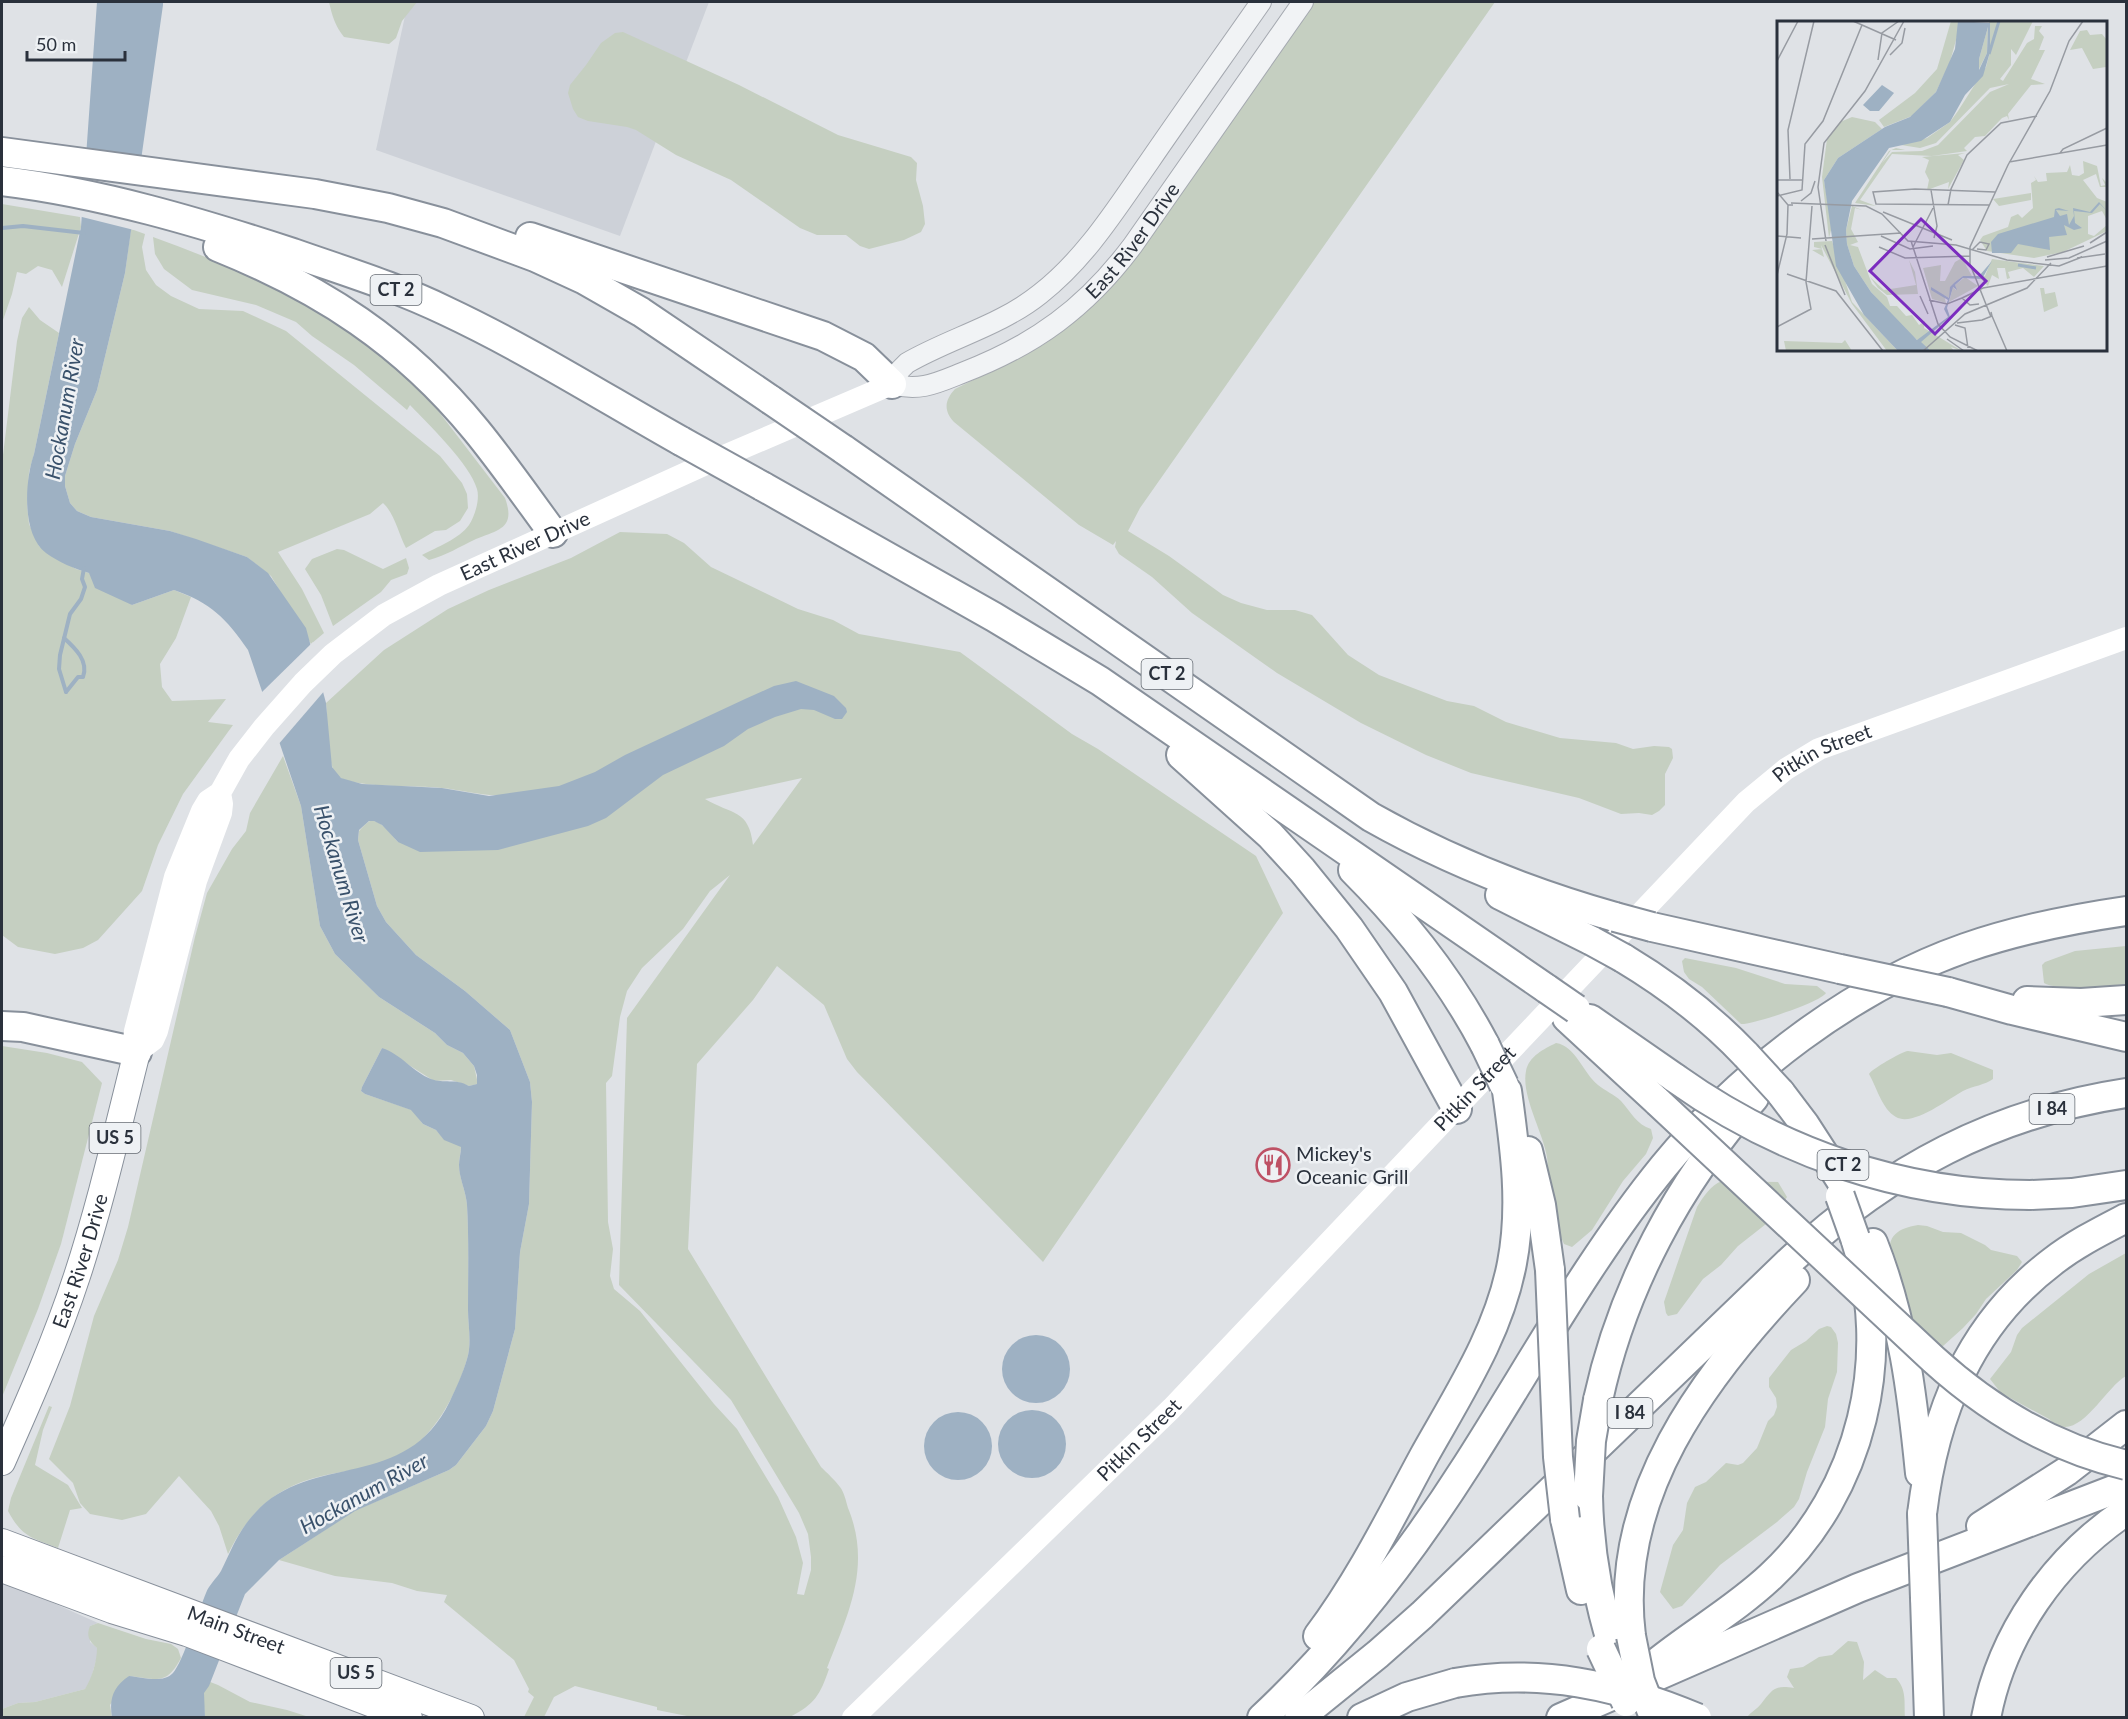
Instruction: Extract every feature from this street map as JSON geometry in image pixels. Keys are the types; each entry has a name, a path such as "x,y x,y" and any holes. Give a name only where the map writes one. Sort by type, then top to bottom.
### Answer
{"highway":[{"name":"CT 2","path":"2,152 341,198 415,214 535,256 610,294 679,336 1351,804 1402,834 1540,893 1652,927 1947,992 2052,1002 2127,1000"},
{"name":"CT 2","path":"2,181 84,195 186,221 300,256 418,298 480,328 994,617 1092,676 1476,941 1571,1013 1715,1105 1759,1130 1844,1166 1892,1179 1946,1189 2030,1195 2072,1193 2127,1185"},
{"path":"186,221 198,235 208,242 276,272 332,302 396,349 440,390 476,429 553,533"},
{"path":"463,230 488,226 504,228 823,336 864,357 892,384"},
{"path":"1092,676 1239,806 1302,870 1349,928 1379,971 1457,1109"},
{"path":"1305,822 1405,927 1453,991 1485,1045 1523,1133 1544,1222 1550,1270 1558,1457 1565,1519 1578,1581 1640,1680 1655,1718"},
{"path":"1402,834 1466,878 1623,958 1686,1001 1746,1055 1780,1092 1825,1156 1890,1290 1905,1348 1913,1401 1922,1514 1929,1718"},
{"path":"1262,1718 1342,1634 1402,1559 1466,1467 1639,1198 1701,1125 1765,1065 1815,1028 1866,996 1925,964 1979,943 2028,929 2127,911"},
{"path":"1947,992 2023,1013 2127,1037"},
{"path":"1644,1718 1600,1602 1592,1553 1588,1496 1591,1441 1598,1400 1616,1335 1633,1289 1659,1236 1695,1174 1723,1135 1759,1092 1802,1051 1866,996"},
{"path":"1571,1013 1658,1102 1933,1359 1974,1394 2042,1435 2080,1451 2127,1465"},
{"path":"9,1023 137,1052"},
{"name":"East River Drive","path":"2,1462 46,1358 79,1269 137,1052"},
{"path":"1251,1718 1318,1637 1353,1586 1478,1358 1497,1315 1512,1264 1518,1218 1517,1181 1505,1088"},
{"name":"I 84","path":"1299,1718 1427,1611 1726,1321 1826,1228 1871,1194 1913,1167 1980,1133 2044,1111 2127,1093"},
{"path":"1635,1718 1615,1643 1629,1602 1630,1568 1642,1511 1653,1480 1669,1448 1711,1380 1770,1306 1842,1233 1886,1198 1980,1133"},
{"path":"1922,1514 1934,1443 1945,1408 1966,1362 1986,1329 2019,1291 2050,1263 2084,1240 2127,1218"},
{"path":"1635,1685 1660,1660 1738,1604 1776,1571 1812,1530 1840,1481 1860,1430 1871,1364 1869,1300 1861,1257 1861,1233"},
{"path":"1884,1577 1952,1542 2025,1499 2067,1471 2127,1425"},
{"path":"1561,1718 1884,1577 2127,1485"},
{"path":"1986,1718 2004,1658 2016,1632 2038,1597 2054,1575 2083,1545 2127,1511"},
{"name":"Main Street","path":"2,1542 191,1624 236,1641 471,1718"},
{"name":"Main Street","path":"2,1569 119,1613 191,1624"},
{"name":"Main Street","path":"236,1641 409,1718"},
{"path":"1362,1718 1407,1697 1455,1683 1516,1677 1562,1679 1635,1696 1697,1718"}],"main road":[{"name":"East River Drive","path":"137,1052 153,1040 158,1030 196,881 221,813 223,786 253,741 291,696 333,654 368,627 423,593 752,444 892,384"},
{"name":"Pitkin Street","path":"853,1718 1172,1408 1758,791 1786,769 1819,749 2127,638"}],"street":[{"name":"East River Drive","path":"1261,2 1123,200 1078,259 1040,294 993,323 907,363 899,371 892,384 912,388 935,382 996,359 1044,333 1078,307 1101,285 1124,257 1303,2"},
{"path":"1123,200 1152,218"}],"shaded area":[{"path":"408,2 709,2 620,236 376,150"},
{"path":"2,1580 98,1623 90,1626 90,1642 97,1648 97,1657 90,1682 85,1689 35,1702 18,1703 2,1709"}],"green space":[{"path":"329,2 417,2 402,21 396,38 389,44 344,37 334,20"},
{"path":"1314,2 1495,2 1140,508 1128,531 1169,556 1223,595 1267,610 1295,610 1312,615 1348,655 1379,675 1447,701 1474,706 1506,722 1560,738 1616,743 1633,749 1654,746 1669,747 1672,749 1673,758 1665,774 1665,805 1652,815 1621,814 1579,798 1471,773 1426,755 1361,723 1277,673 1192,613 1152,577 1119,554 1115,547 1116,541 1113,545 1079,525 954,422 948,413 947,401 955,389 1043,345 1103,296 1141,248"},
{"path":"623,32 739,85 838,135 911,157 917,163 916,180 923,206 925,224 921,232 904,240 869,249 860,246 846,235 817,235 800,228 731,180 676,155 636,130 578,117 568,93 570,85 601,43 615,33"},
{"path":"2,204 80,217 81,227 62,287 52,270 38,266 26,274 17,272 2,323"},
{"path":"131,229 145,234 142,247 146,270 156,285 171,296 199,309 243,311 286,331 440,456 462,483 467,494 468,508 460,521 446,530 435,531 406,548 393,518 383,503 370,514 278,552 302,589 324,633 311,644 271,576 247,557 170,531 91,517 77,511 70,503 65,486 65,476 97,390 125,273"},
{"path":"153,237 238,271 293,297 371,345 405,373 436,404 439,412 505,498 508,508 507,522 492,533 435,558 429,560 422,555 465,530 476,507 478,493 473,479 448,445 410,405 407,410 354,365 296,322 256,305 192,290 164,269 155,254"},
{"path":"29,307 40,320 59,333 29,472 27,505 29,524 39,546 76,569 89,573 132,605 174,590 191,597 176,638 160,664 162,687 172,701 226,699 208,722 233,725 183,794 158,845 142,891 98,940 83,948 55,954 18,947 2,935 2,463 17,341 22,318"},
{"path":"620,532 667,534 684,543 711,567 798,609 833,620 859,634 960,652 1072,734 1098,749 1256,856 1283,913 1043,1262 857,1072 847,1059 824,1005 777,966 753,1000 697,1064 688,1249 821,1467 841,1489 855,1529 858,1550 857,1570 849,1609 827,1668 829,1669 826,1678 816,1698 790,1717 692,1717 657,1710 657,1707 575,1686 554,1697 544,1717 524,1717 534,1697 528,1692 529,1689 514,1660 444,1602 447,1595 417,1591 392,1583 335,1576 279,1560 354,1511 449,1470 456,1465 486,1426 493,1411 515,1329 520,1252 529,1204 532,1102 530,1082 510,1030 465,991 416,955 386,922 377,906 358,840 359,831 370,821 382,825 398,842 501,795 432,787 356,783 344,779 337,775 330,761 326,703 384,650 448,609 489,590 571,558","holes":["802,778 753,845 748,825 738,814 705,799","730,875 627,1018 619,1285 731,1400 799,1513 808,1534 811,1557 811,1570 804,1595 797,1594 803,1563 796,1537 778,1497 737,1429 714,1404 640,1311 614,1289 610,1276 613,1249 608,1222 606,1083 612,1076 620,1017 627,991 642,968 683,929 710,891"]},
{"path":"337,549 344,550 383,569 406,558 409,568 407,574 391,580 381,592 333,626 321,595 305,569 312,559"},
{"path":"283,756 301,806 320,926 335,954 379,997 435,1033 447,1045 463,1053 474,1066 478,1084 469,1086 451,1080 434,1081 382,1048 361,1091 412,1110 423,1124 436,1130 444,1139 461,1146 459,1169 468,1218 469,1347 463,1372 451,1400 434,1426 413,1448 382,1462 322,1476 277,1494 254,1514 228,1554 219,1526 211,1511 179,1476 146,1514 122,1520 90,1514 80,1503 73,1483 49,1459 70,1406 94,1316 118,1260 128,1227 207,893 232,849 246,831 250,813"},
{"path":"2126,946 2126,984 2072,988 2044,983 2042,965 2045,962 2075,951"},
{"path":"1685,958 1736,968 1785,984 1817,986 1826,993 1812,1002 1786,1012 1741,1024 1702,987 1689,979 1684,972 1682,961"},
{"path":"1556,1043 1569,1049 1593,1080 1621,1101 1638,1121 1651,1129 1653,1138 1646,1154 1623,1181 1592,1230 1572,1247 1564,1244 1560,1235 1550,1191 1545,1147 1529,1103 1525,1081 1530,1061"},
{"path":"2,1046 47,1053 82,1062 102,1083 61,1244 38,1309 2,1397"},
{"path":"1908,1051 1937,1055 1951,1053 1993,1070 1993,1079 1963,1091 1921,1115 1903,1119 1896,1117 1883,1104 1869,1074 1875,1068"},
{"path":"1722,1181 1778,1182 1787,1197 1766,1224 1738,1246 1721,1265 1703,1279 1677,1314 1668,1316 1664,1302 1697,1207 1711,1188"},
{"path":"1918,1225 1943,1232 1961,1233 1991,1250 2017,1256 2022,1262 2017,1270 1986,1299 1963,1328 1943,1346 1934,1345 1913,1319 1907,1296 1892,1261 1891,1242 1895,1235 1904,1229"},
{"path":"2126,1253 2126,1376 2080,1422 2070,1426 2059,1426 2001,1393 1990,1379 2011,1352 2022,1328 2089,1274"},
{"path":"1831,1327 1836,1334 1838,1343 1837,1372 1828,1399 1825,1427 1799,1499 1794,1507 1777,1522 1720,1565 1682,1606 1673,1609 1660,1592 1673,1545 1683,1530 1687,1503 1695,1487 1706,1482 1726,1463 1738,1465 1743,1463 1757,1448 1768,1421 1774,1415 1777,1407 1776,1398 1769,1387 1769,1378 1791,1350 1806,1341 1819,1329"},
{"path":"49,1406 52,1407 43,1430 35,1465 68,1485 82,1508 70,1510 58,1548 28,1536 8,1511 11,1498"},
{"path":"98,1623 146,1639 171,1644 178,1649 181,1658 166,1677 154,1679 129,1676 110,1705 112,1717 2,1718 2,1709 18,1703 35,1702 85,1689 92,1675 97,1653 97,1648 88,1633 90,1626"},
{"path":"1848,1641 1857,1642 1864,1662 1863,1680 1875,1670 1887,1678 1896,1678 1900,1683 1904,1696 1905,1717 1747,1717 1774,1689 1794,1688 1787,1677 1790,1669 1803,1667 1819,1657 1832,1655"},
{"path":"192,1675 218,1685 250,1702 309,1717 205,1717 204,1706"}],"water":[{"name":"Hockanum River","path":"97,2 163,2 163,5 125,273 97,390 65,476 65,486 70,503 77,511 91,517 170,531 247,557 268,573 306,628 326,703 332,767 341,778 362,784 442,788 489,796 559,786 595,772 625,755 774,686 796,681 834,696 847,712 842,719 835,719 814,710 801,709 775,717 748,729 724,746 663,775 606,818 588,826 498,850 420,852 398,842 382,825 374,821 369,821 359,830 358,840 377,906 386,922 416,955 465,991 510,1030 530,1082 532,1102 529,1204 520,1252 515,1329 493,1411 486,1426 456,1465 355,1511 279,1560 245,1594 209,1686 204,1693 205,1717 112,1717 113,1694 129,1676 158,1679 173,1673 186,1647 207,1590 221,1571 240,1533 255,1513 278,1494 303,1482 384,1461 409,1449 431,1430 450,1401 459,1380 467,1359 470,1341 468,1218 459,1170 461,1147 444,1140 436,1130 423,1124 411,1110 361,1091 382,1048 395,1054 431,1079 459,1082 469,1086 477,1084 477,1075 474,1066 463,1053 447,1045 435,1033 379,997 335,954 320,926 301,806 248,650 225,620 198,600 174,590 132,605 95,588 89,573 67,565 46,553 32,533 27,506 31,465 81,227"},
{"path":"1043,1335 1055,1341 1064,1350 1070,1362 1068,1382 1060,1393 1043,1403 1029,1403 1012,1393 1004,1382 1002,1362 1012,1345 1023,1337"},
{"path":"1039,1410 1051,1416 1060,1425 1066,1437 1064,1457 1056,1468 1039,1478 1025,1478 1008,1468 1000,1457 998,1437 1008,1420 1019,1412"},
{"path":"965,1412 977,1418 986,1427 992,1439 990,1459 982,1470 965,1480 951,1480 934,1470 926,1459 924,1439 934,1422 945,1414"}],"pier":[{"path":"83,150 145,158 134,230 78,216"},
{"path":"313,642 326,689 277,746 260,694"}],"waterway":[{"path":"2,228 23,226 84,233"},
{"path":"66,692 59,669 60,655 70,614 81,599 85,587 82,579 84,568"},
{"path":"64,638 80,655 84,666 83,677 78,677 66,692"}],"place":[{"name":"Mickey's Oceanic Grill","path":"1273,1165"}]}
